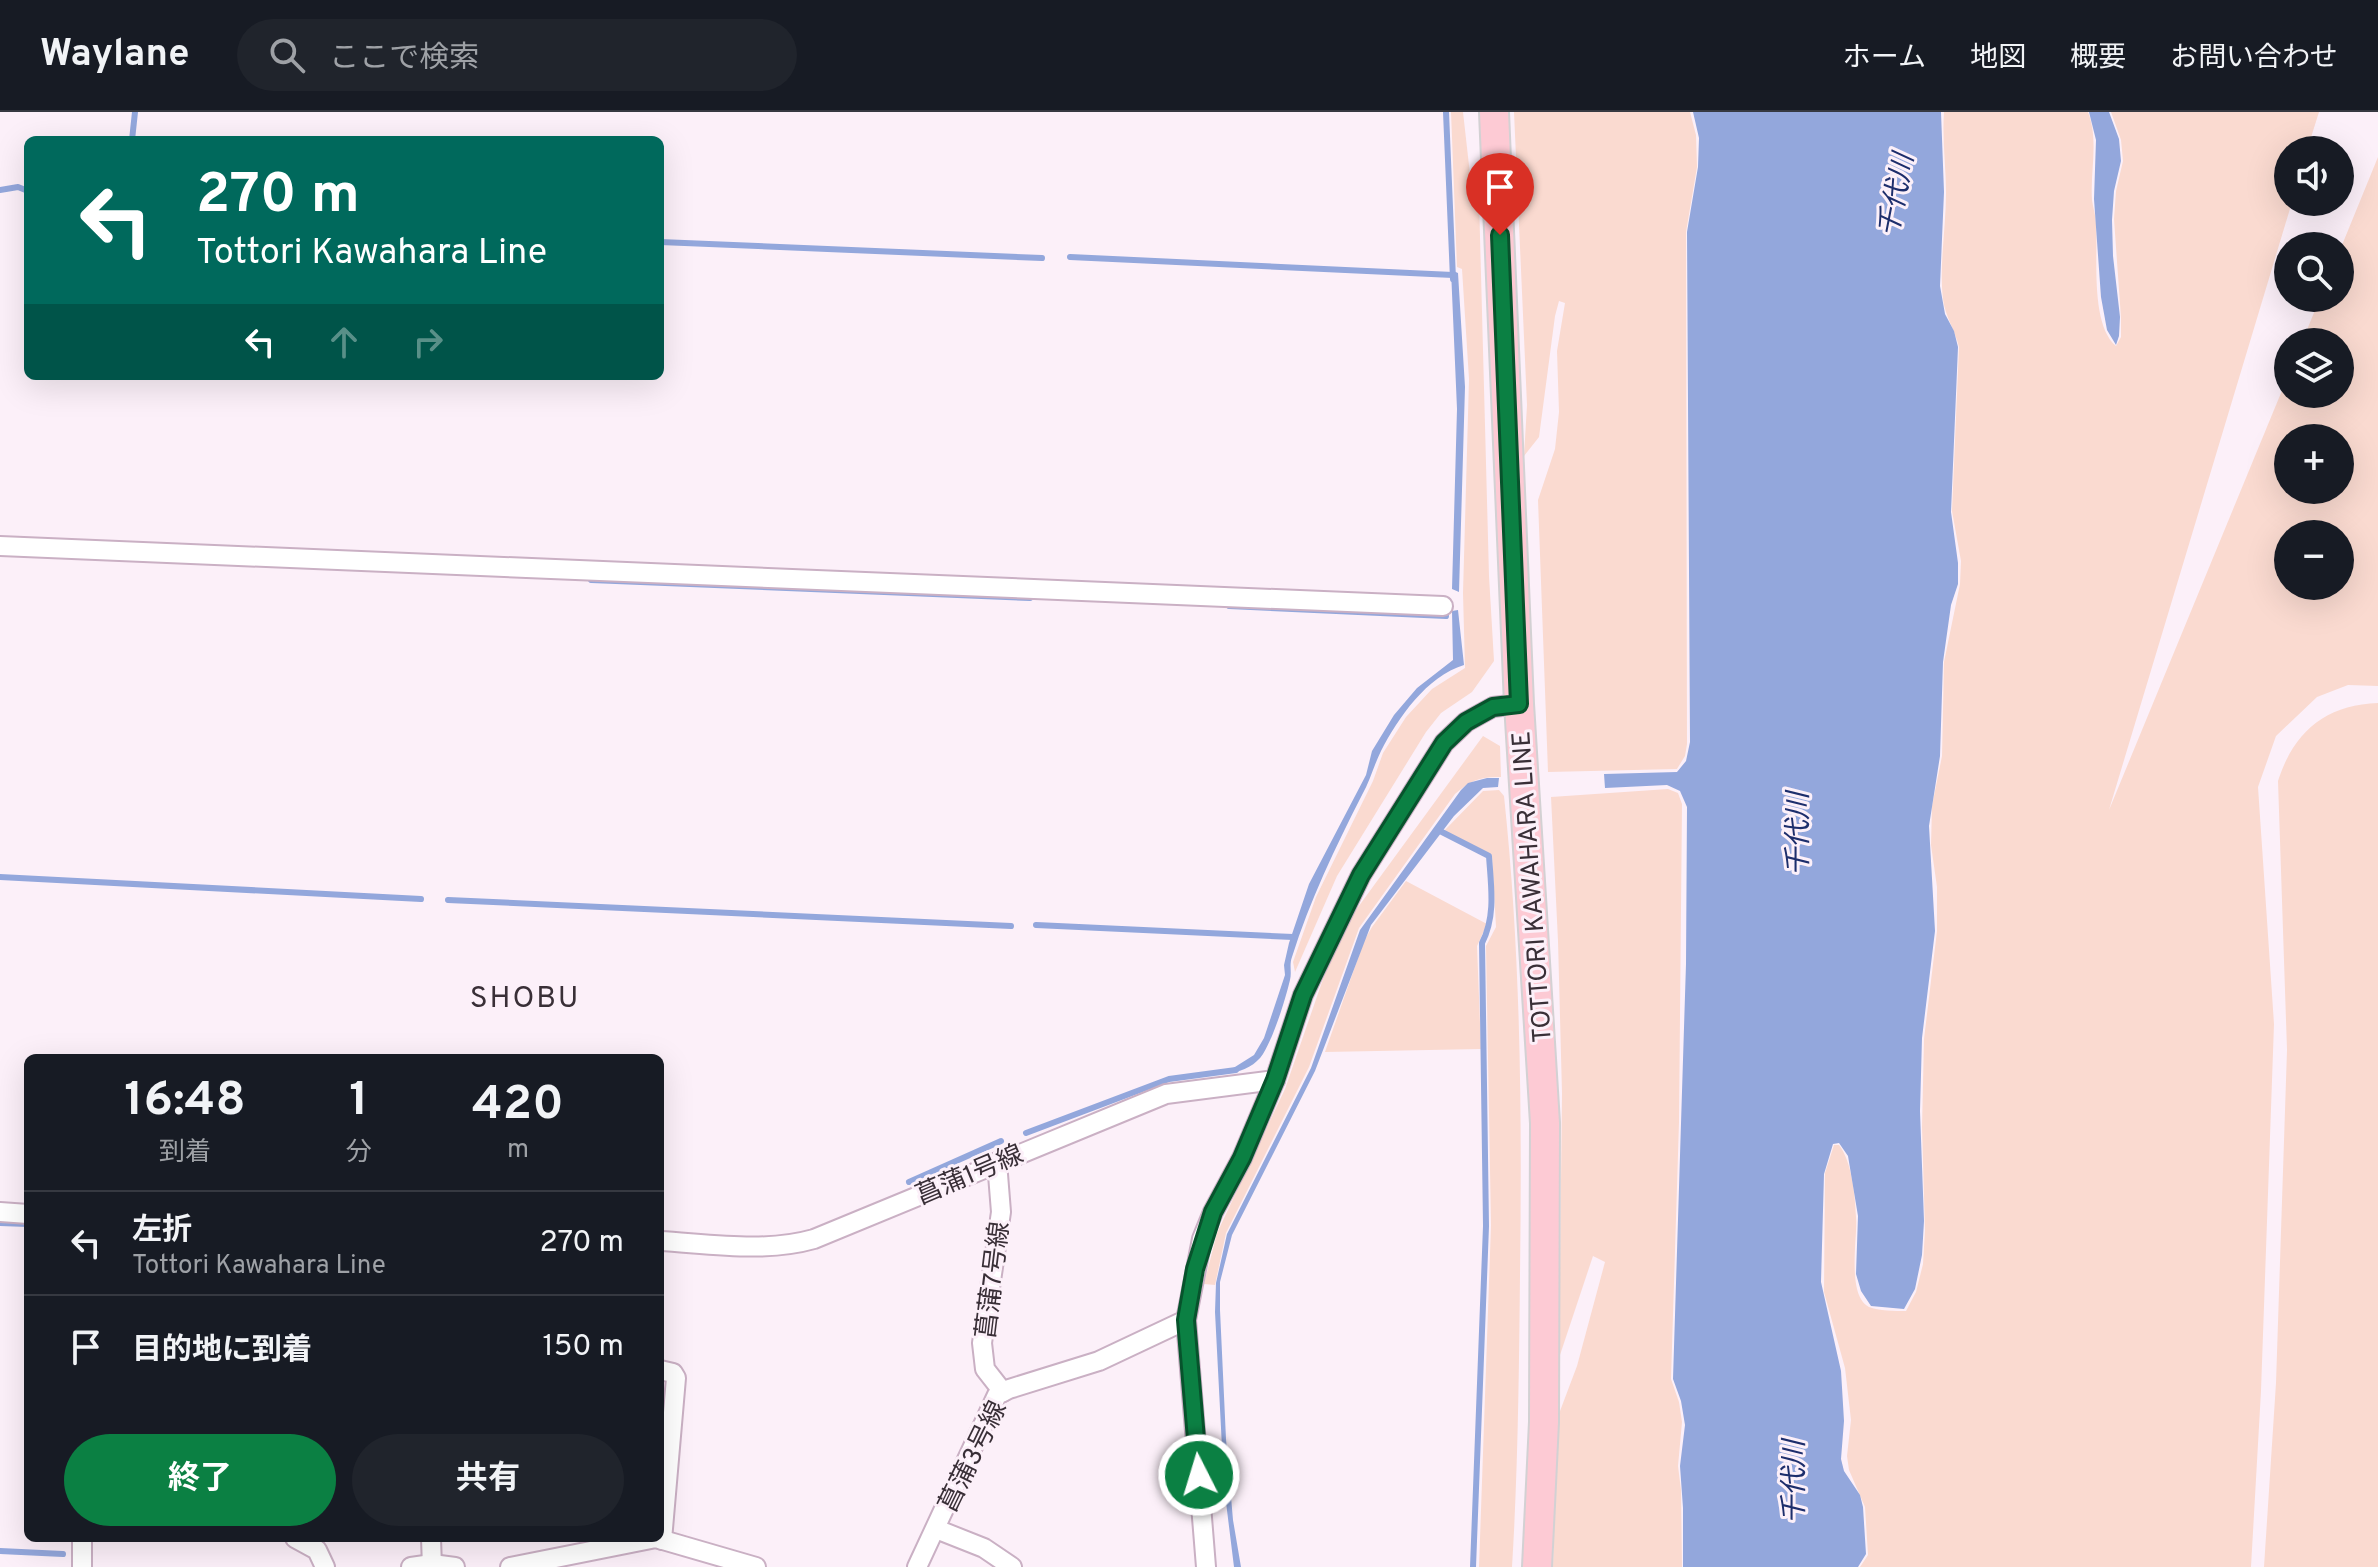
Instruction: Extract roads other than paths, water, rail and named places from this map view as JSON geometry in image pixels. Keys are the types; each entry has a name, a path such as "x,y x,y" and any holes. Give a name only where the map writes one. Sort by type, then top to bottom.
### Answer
{"main road":[{"name":"TOTTORI KAWAHARA LINE","path":"1494,112 1519,704 1546,1137 1544,1422 1537,1567"}],"street":[{"path":"0,546 1443,606"},
{"path":"1206,1567 1186,1320 1202,1239 1242,1158 1275,1080 1303,995 1361,875 1444,743 1466,722 1493,707 1519,704"},
{"name":"菖蒲1号線","path":"664,1241 768,1246 796,1244 1166,1094 1275,1080"},
{"name":"菖蒲7号線","path":"997,1162 1001,1212 982,1343 985,1369 1003,1392"},
{"path":"0,1212 24,1214"},
{"name":"菖蒲3号線","path":"917,1567 997,1395 1099,1361 1186,1320"},
{"path":"664,1371 673,1373 676,1378 664,1517"},
{"path":"936,1529 984,1548 1012,1567"},
{"path":"664,1541 756,1567"},
{"path":"82,1542 82,1567"},
{"path":"302,1542 317,1550 325,1567"},
{"path":"431,1542 432,1566"},
{"path":"510,1567 636,1542"},
{"path":"411,1567 455,1567"}],"water":[{"name":"千代川","path":"1693,112 1941,112 1944,192 1940,286 1945,314 1958,347 1951,512 1958,584 1951,605 1943,662 1940,756 1929,826 1935,931 1922,1038 1922,1255 1915,1289 1904,1309 1871,1306 1861,1291 1856,1274 1858,1216 1848,1156 1839,1143 1833,1144 1824,1174 1821,1282 1841,1371 1844,1421 1841,1459 1863,1507 1866,1554 1858,1567 1683,1567 1680,1466 1685,1425 1673,1379 1686,964 1687,807 1680,791 1667,785 1605,788 1604,774 1677,772 1686,761 1690,742 1687,232 1698,167 1699,138"},
{"path":"2089,112 2109,112 2119,139 2121,161 2112,220 2120,317 2116,345 2107,330 2101,297 2094,199 2096,140"},
{"path":"1451,270 1458,273 1465,387 1459,592 1452,589 1457,409"},
{"path":"1458,610 1464,665 1451,670 1426,688 1388,738 1307,915 1291,960 1291,977 1285,998 1267,1047 1252,1065 1237,1072 1227,1072 1254,1055 1264,1038 1285,975 1289,943 1309,884 1366,775 1372,751 1394,715 1417,688 1453,660 1452,611"},
{"path":"1499,778 1498,787 1483,788 1454,816 1371,925 1315,1071 1232,1235 1220,1282 1220,1310 1226,1439 1233,1520 1241,1567 1234,1567 1224,1486 1215,1312 1216,1283 1227,1234 1311,1068 1360,930 1461,790 1468,783"}],"waterway":[{"path":"132,136 135,112"},
{"path":"1446,112 1453,279"},
{"path":"0,190 18,187 24,189"},
{"path":"664,242 1042,258"},
{"path":"1070,257 1453,275"},
{"path":"591,580 1030,598"},
{"path":"1229,606 1446,616"},
{"path":"1438,830 1489,856 1491,890 1491,912 1482,943 1486,1226 1473,1567"},
{"path":"0,877 421,899"},
{"path":"448,900 1011,926"},
{"path":"1036,925 1293,937"},
{"path":"1026,1133 1169,1079 1236,1070"},
{"path":"909,1182 1001,1141"},
{"path":"0,1223 24,1224"},
{"path":"0,1551 63,1554"}],"district":[{"name":"SHOBU","path":"525,997"}]}
